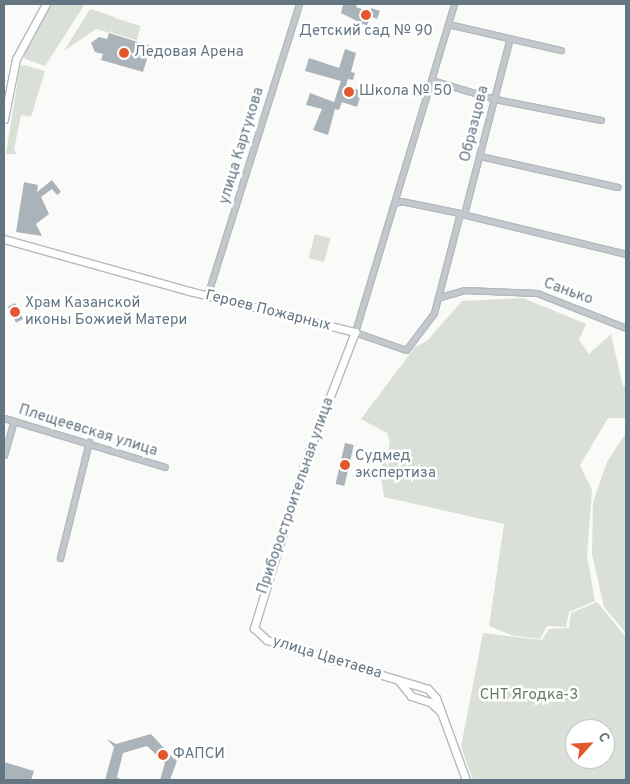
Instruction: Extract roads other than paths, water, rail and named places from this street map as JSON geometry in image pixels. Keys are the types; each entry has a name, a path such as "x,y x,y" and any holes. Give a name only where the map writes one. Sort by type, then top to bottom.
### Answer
{"main road":[{"path":"4,120 7,83 21,46 46,4"},
{"name":"Героев Пожарных","path":"6,239 207,296 355,332"},
{"name":"Приборостроительная улица","path":"257,633 254,621 299,478 355,332"},
{"name":"улица Цветаева","path":"257,633 267,640 398,680 414,683 430,690"},
{"name":"улица Цветаева","path":"398,680 409,694"},
{"path":"430,690 442,713 466,780"},
{"path":"409,694 424,700 442,713"}],"street":[{"name":"улица Картукова","path":"207,296 299,4"},
{"name":"Приборостроительная улица","path":"355,332 454,4"},
{"path":"448,24 509,41 561,50"},
{"name":"Образцова","path":"462,214 480,156 509,41"},
{"path":"431,80 495,99 601,120"},
{"path":"480,156 618,187"},
{"path":"395,204 401,201 462,214 626,254"},
{"path":"355,332 406,350 434,313 462,214"},
{"name":"Санько","path":"440,297 464,290 537,293 626,328"},
{"name":"Плещеевская улица","path":"4,418 89,442 165,467"},
{"path":"4,456 14,421"},
{"path":"60,558 89,442"},
{"path":"409,694 409,687 414,683"},
{"path":"424,700 431,696 430,690"}],"place":[{"name":"Детский сад № 90","path":"366,15"},
{"name":"Ледовая Арена","path":"124,53"},
{"name":"Школа № 50","path":"349,92"},
{"name":"Храм Казанской иконы Божией Матери","path":"15,312"},
{"name":"Судмед экспертиза","path":"345,465"},
{"name":"ФАПСИ","path":"163,755"}],"park label":[{"name":"СНТ Ягодка-3","path":"529,696"}]}
